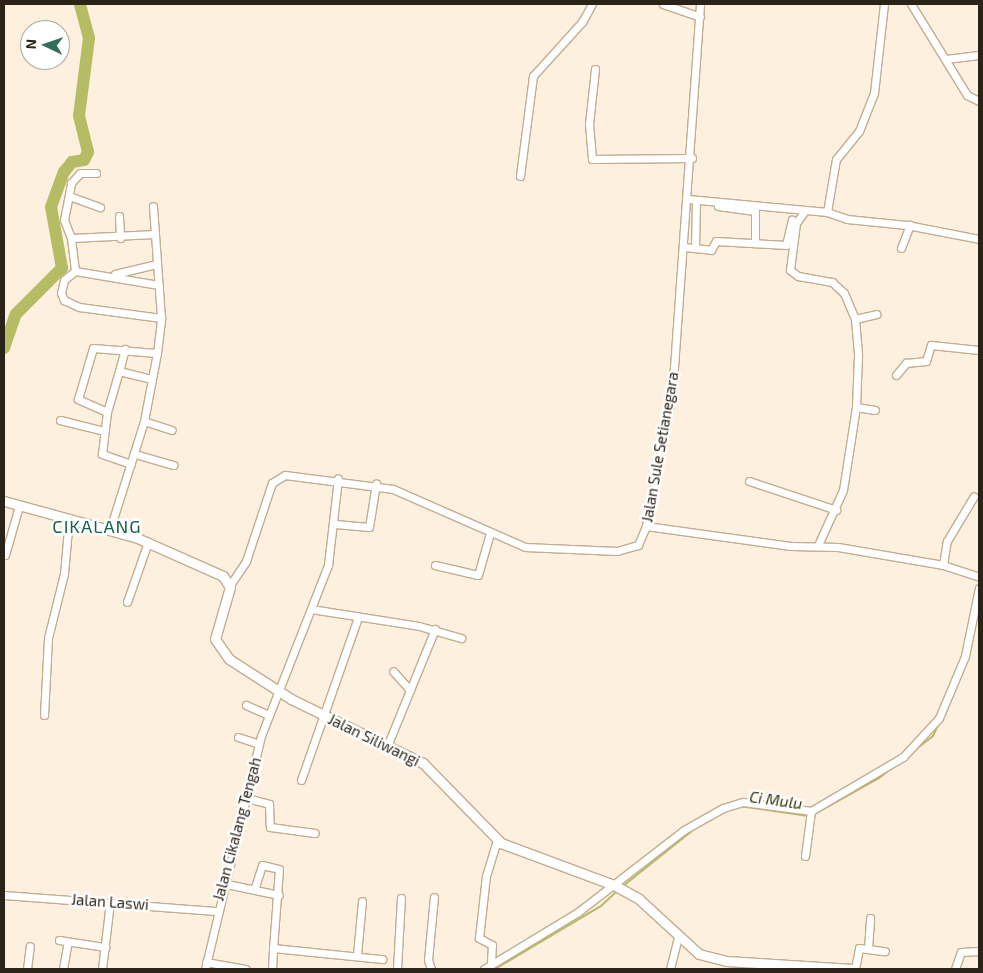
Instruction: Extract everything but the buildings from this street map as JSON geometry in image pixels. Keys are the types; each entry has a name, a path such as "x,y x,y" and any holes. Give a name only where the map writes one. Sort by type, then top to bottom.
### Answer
{"street":[{"path":"520,176 533,76 582,22 592,4"},
{"path":"663,4 700,17"},
{"name":"Jalan Sule Setianegara","path":"230,585 246,561 275,479 288,475 376,484 525,547 617,551 638,545 646,526 672,395 692,158 700,4"},
{"path":"827,212 836,158 859,131 874,93 884,4"},
{"path":"911,4 967,95 979,101"},
{"path":"946,59 979,55"},
{"path":"595,69 590,124 592,159 692,158"},
{"path":"96,173 76,176 69,196 64,220 71,238 75,271 61,287 67,302 160,318"},
{"path":"69,196 100,207"},
{"path":"688,199 804,212 827,212 852,220 910,225 979,239"},
{"path":"695,248 696,202"},
{"path":"110,529 144,421 157,353 160,318 153,206"},
{"path":"718,206 755,211 755,242"},
{"path":"804,212 796,223 790,270 798,276 832,282 844,293 855,319 856,407 836,510 818,545"},
{"path":"119,216 120,238"},
{"path":"684,247 711,250 716,240 788,244 792,220"},
{"path":"901,248 910,225"},
{"path":"71,238 120,238 155,234"},
{"path":"114,274 156,264"},
{"path":"75,271 114,274 159,285"},
{"path":"855,319 876,314"},
{"path":"896,374 906,363 926,361 931,344 979,350"},
{"path":"108,412 79,401 90,352 97,346 157,353"},
{"path":"126,349 108,412 102,454 131,464"},
{"path":"119,371 152,380"},
{"path":"856,407 875,410"},
{"path":"60,420 104,431"},
{"path":"144,421 172,430"},
{"path":"135,454 173,465"},
{"name":"Jalan Cikalang Tengah","path":"205,966 215,911 243,797 259,744 276,691 328,565 336,524 338,480"},
{"path":"749,481 836,510"},
{"path":"336,524 369,527 376,484"},
{"path":"943,566 947,541 974,496"},
{"path":"4,501 110,529 148,542 216,572 230,585"},
{"path":"5,555 19,506"},
{"path":"44,715 48,640 64,574 68,518"},
{"path":"646,526 791,546 818,545 943,566 979,577"},
{"path":"435,565 478,575 490,533"},
{"path":"127,602 148,542"},
{"name":"Jalan Siliwangi","path":"230,585 215,634 216,644 276,691 325,716 388,744 431,769 497,840 614,885 629,893 678,938 709,958 752,965 854,969"},
{"path":"484,969 578,912 684,830 728,806 742,802 811,811 875,776 929,734 964,660 979,588"},
{"path":"311,609 434,629 461,638"},
{"path":"301,780 325,716 358,617"},
{"path":"388,744 434,629"},
{"path":"393,671 410,690"},
{"path":"246,705 268,715"},
{"path":"238,737 259,744"},
{"path":"243,797 269,804 270,827 315,833"},
{"path":"805,856 812,821 811,811"},
{"path":"492,963 492,946 479,938 486,876 497,840"},
{"path":"254,890 260,866 271,865 282,872 272,969"},
{"path":"222,883 279,895"},
{"name":"Jalan Laswi","path":"4,895 215,911"},
{"path":"431,969 428,960 434,897"},
{"path":"396,969 401,898"},
{"path":"357,956 362,901"},
{"path":"102,969 110,902"},
{"path":"868,949 870,918"},
{"path":"670,969 678,938"},
{"path":"59,940 104,947"},
{"path":"63,969 68,940"},
{"path":"27,969 30,946"},
{"path":"273,948 382,959"},
{"path":"854,969 857,950 885,951"},
{"path":"955,969 961,952 979,951"},
{"path":"205,966 245,969"}],"waterway":[{"path":"4,348 16,314 62,268 51,207 64,172 72,162 84,160 88,152 79,116 89,38 80,4"},
{"name":"Ci Mulu","path":"813,815 879,778 933,736 968,658"},
{"name":"Ci Mulu","path":"739,806 808,816"},
{"name":"Ci Mulu","path":"623,886 697,827"},
{"name":"Ci Mulu","path":"495,969 601,906 617,891"}],"district":[{"name":"CIKALANG","path":"97,526"}]}
